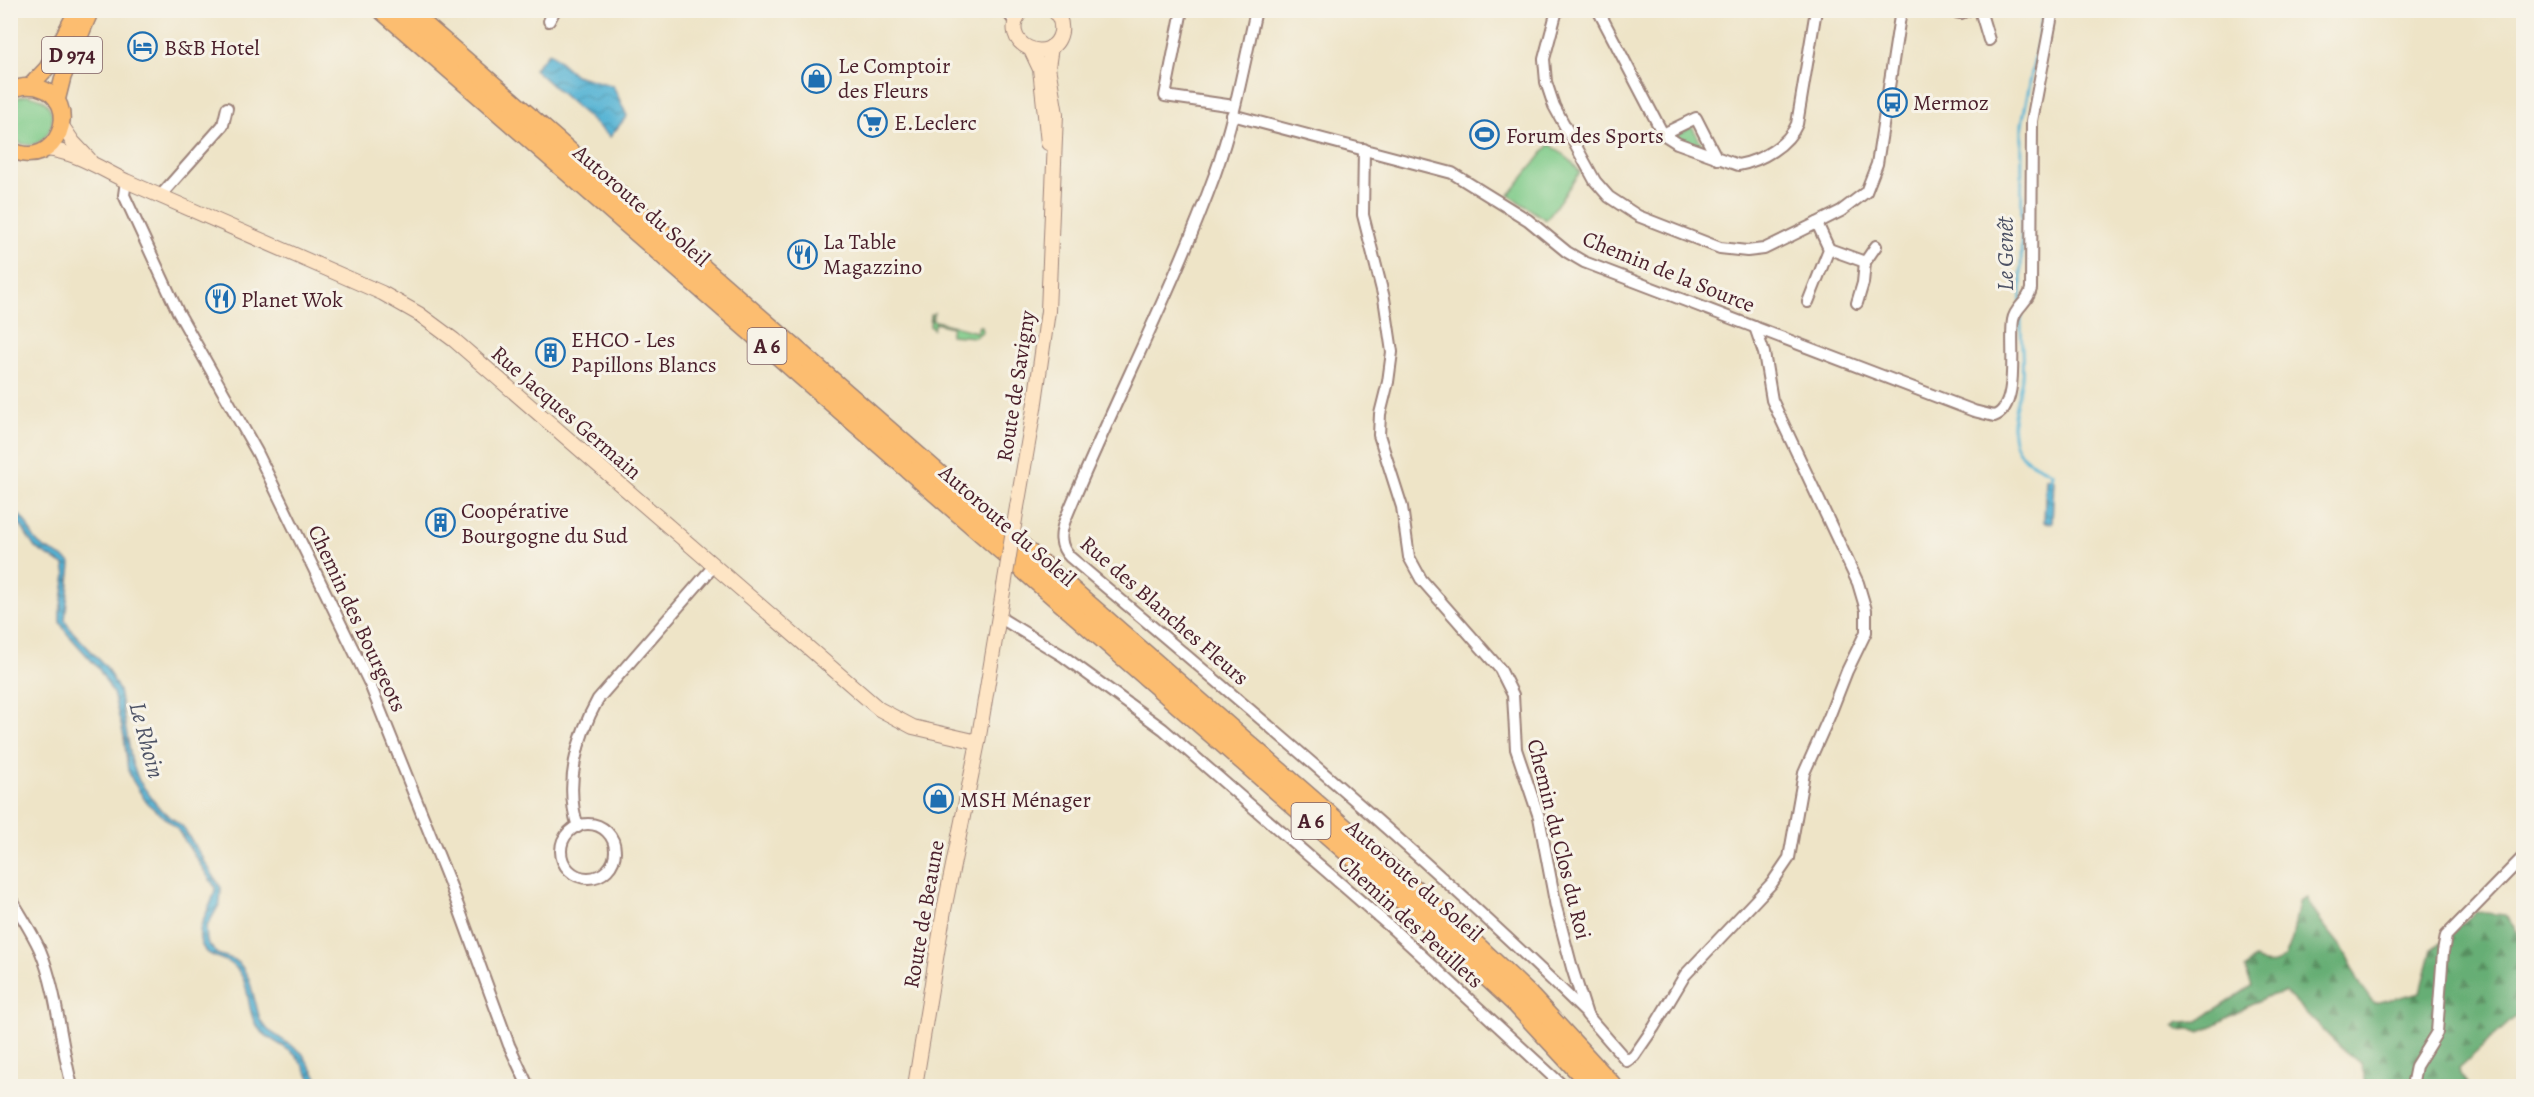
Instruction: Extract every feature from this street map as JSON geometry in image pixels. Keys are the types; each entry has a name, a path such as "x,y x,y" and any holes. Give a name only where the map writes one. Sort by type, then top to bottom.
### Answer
{"highway":[{"path":"366,10 503,128 534,143"},
{"name":"Autoroute du Soleil","path":"382,10 1432,926 1517,1005 1592,1086"},
{"name":"Autoroute du Soleil","path":"407,10 1449,919 1548,1014 1612,1086"}],"main road":[{"name":"D 974","path":"17,87 47,68 77,10"},
{"name":"D 974","path":"57,101 63,77 91,10"},
{"name":"Route de Savigny","path":"989,678 1047,328 1051,265 1052,169 1055,156 1053,98 1048,67 1051,47 1060,36 1061,29 1061,22 1055,11"},
{"name":"Route de Savigny","path":"1018,16 1017,39 1031,50 1053,98"},
{"path":"1031,50 1041,51 1051,47"},
{"path":"10,165 17,151 31,154 46,149 57,139 62,126 61,109 50,93 17,87"},
{"name":"Rue Jacques Germain","path":"62,126 73,142 93,163"},
{"name":"Rue Jacques Germain","path":"46,149 67,153 93,163 126,181 354,280 395,299 419,314 454,340 858,693 888,715 913,727 978,742"},
{"name":"Route de Beaune","path":"915,1086 946,898 989,678"}],"street":[{"path":"549,21 555,10"},
{"path":"1006,10 1018,16"},
{"name":"Chemin de la Source","path":"1182,10 1165,96 1233,110 1452,173 1555,236 1567,252 1584,262 1988,416 1999,414 2004,410 2009,397 2013,321 2028,300 2031,289 2032,121 2053,10"},
{"name":"Rue des Blanches Fleurs","path":"1256,10 1233,110 1215,173 1173,277 1109,416 1065,520 1061,538 1063,548 1070,557 1392,831 1515,944 1587,1015"},
{"path":"1557,10 1544,59 1546,82 1554,106 1592,186 1638,216 1733,251 1764,249 1817,223 1854,202 1866,192 1877,164 1901,10"},
{"path":"1598,10 1663,134 1677,143 1738,165 1784,144 1792,134 1797,124 1816,10"},
{"path":"1945,10 1961,13 1968,10"},
{"path":"1980,10 1989,40"},
{"path":"161,195 223,124 227,108"},
{"path":"1663,134 1696,118 1718,159"},
{"name":"Chemin du Clos du Roi","path":"1364,149 1364,215 1384,298 1392,352 1380,414 1379,435 1402,507 1409,557 1421,579 1500,669 1509,685 1514,703 1516,749 1539,817 1562,930 1587,1015 1627,1061 1634,1056 1654,1027 1685,975 1772,883 1789,858 1806,767 1866,632 1866,610 1858,583 1772,400 1764,353 1755,327"},
{"name":"Chemin des Bourgeots","path":"126,181 124,195 178,312 257,452 369,682 450,884 509,1045 528,1086"},
{"path":"1817,223 1829,249 1865,262"},
{"path":"1857,303 1863,283 1865,262 1876,246"},
{"path":"1808,302 1829,249"},
{"path":"578,827 572,803 572,784 579,741 587,719 598,699 713,567"},
{"name":"Chemin des Peuillets","path":"999,617 1048,646 1138,711 1202,762 1395,932 1563,1086"},
{"path":"596,826 611,838 614,851 612,863 598,876 579,877 564,864 561,852 564,840 578,827 596,826"},
{"path":"2412,1086 2416,1066 2437,1032 2446,936 2523,856"},
{"path":"10,897 40,950 54,995 63,1056 72,1086"}],"green space":[{"path":"28,95 42,100 50,108 52,119 50,130 35,144 23,144 11,137 10,103 19,97"},
{"path":"1692,127 1704,148 1673,137"},
{"path":"1550,144 1571,161 1580,172 1546,220 1509,195"},
{"path":"934,313 932,320 976,332 981,326 982,332 975,337 950,335 952,327 935,323 933,329 930,326 931,315"},
{"path":"2307,898 2319,919 2344,951 2365,992 2375,1003 2421,992 2432,949 2476,912 2505,915 2523,939 2523,1010 2459,1068 2460,1074 2469,1086 2367,1086 2361,1064 2342,1049 2285,992 2265,997 2200,1033 2190,1029 2179,1030 2174,1026 2180,1022 2198,1021 2252,986 2245,969 2255,958 2270,963 2278,962 2285,957 2292,939 2299,902"}],"water":[{"path":"549,52 575,75 613,86 627,116 610,137 534,69"},
{"path":"2046,478 2054,480 2052,523 2044,522"},
{"path":"11,512 21,516 38,543 71,564 65,620 71,630 106,667 119,691 132,763 139,781 159,808 183,827 221,888 220,903 206,928 207,942 217,954 235,960 242,967 249,979 260,1020 268,1030 302,1053 322,1086 315,1086 296,1056 256,1025 247,989 237,969 206,951 202,946 201,926 215,887 176,827 147,803 133,781 128,770 124,736 113,693 99,669 60,622 66,575 64,565 35,548 20,524 11,518"}],"waterway":[{"name":"Le Genêt","path":"2021,301 2022,124 2044,10"},
{"name":"Le Genêt","path":"2021,313 2022,378 2014,412 2014,438 2022,456 2052,473 2051,479"}],"place":[{"name":"B&B Hotel","path":"143,47"},
{"name":"Le Comptoir des Fleurs","path":"817,78"},
{"name":"Mermoz","path":"1892,102"},
{"name":"E.Leclerc","path":"873,122"},
{"name":"Forum des Sports","path":"1485,135"},
{"name":"La Table Magazzino","path":"802,254"},
{"name":"Planet Wok","path":"220,299"},
{"name":"EHCO - Les Papillons Blancs","path":"550,352"},
{"name":"Coopérative Bourgogne du Sud","path":"440,523"},
{"name":"MSH Ménager","path":"939,799"}],"water label":[{"name":"Le Rhoin","path":"147,740"}]}
